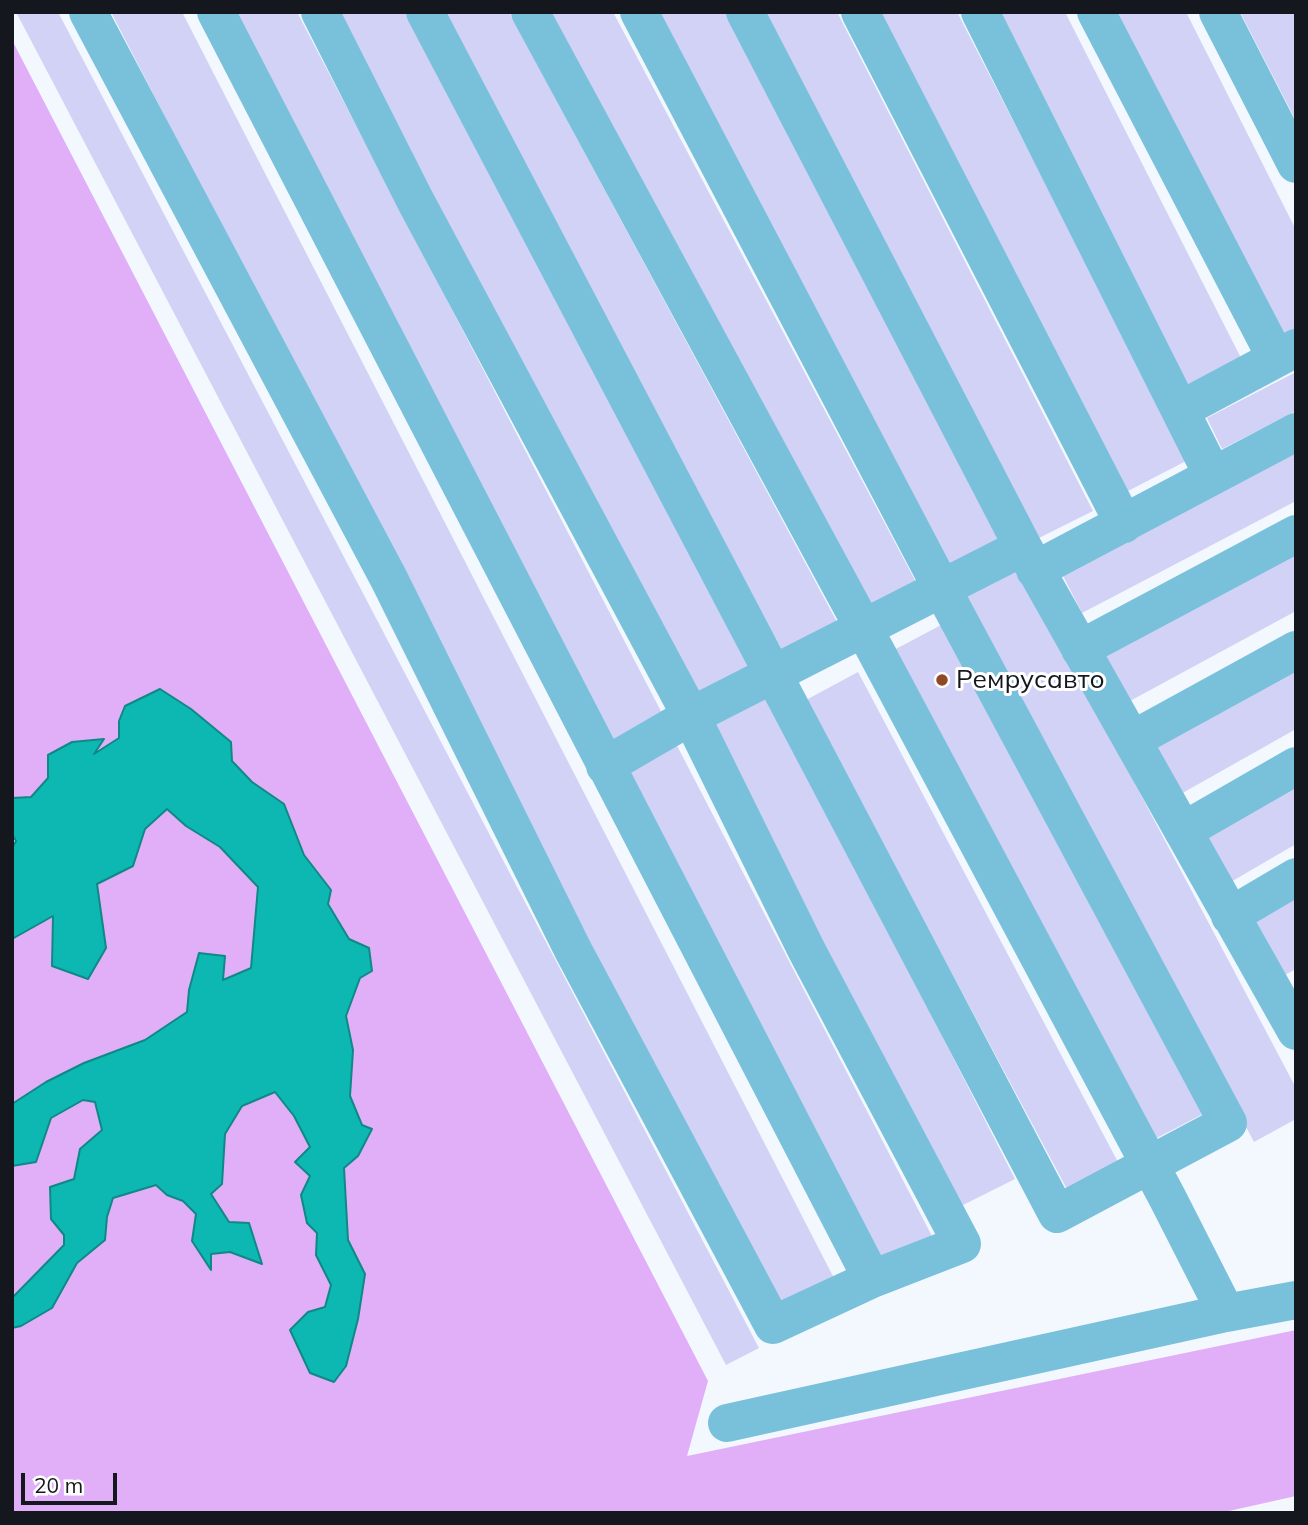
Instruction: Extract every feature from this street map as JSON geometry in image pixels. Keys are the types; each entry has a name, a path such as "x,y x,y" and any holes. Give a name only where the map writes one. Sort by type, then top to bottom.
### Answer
{"street":[{"path":"88,12 389,579 573,950 773,1325 872,1279 962,1244 807,951 691,716 415,200 320,12"},
{"path":"216,12 872,1279"},
{"path":"425,12 1057,1214 1228,1123 639,12"},
{"path":"530,12 863,627 1226,1313"},
{"path":"745,12 1029,558 1230,915 1293,1018"},
{"path":"860,12 1124,524"},
{"path":"980,12 1213,475"},
{"path":"1096,12 1286,353 1180,410"},
{"path":"1218,12 1296,164"},
{"path":"605,766 691,716 942,587 1124,524 1296,432"},
{"path":"1080,649 1296,534"},
{"path":"1132,740 1296,650"},
{"path":"1183,831 1296,766"},
{"path":"1230,915 1296,877"},
{"path":"727,1423 1296,1300"}],"shaded area":[{"path":"12,40 708,1381 687,1456 1296,1330 1296,1496 1220,1513 12,1513 12,1328 21,1326 52,1308 77,1263 105,1240 107,1217 113,1198 156,1185 167,1195 183,1201 196,1214 192,1241 211,1269 210,1254 230,1252 262,1264 210,1194 222,1184 225,1134 242,1106 275,1092 294,1116 310,1147 310,1176 301,1195 317,1233 316,1255 331,1285 310,1373 365,1274 348,1240 344,1168 358,1156 362,1125 350,1096 353,1050 346,1016 369,948 349,939 328,903 331,890 304,855 284,804 252,782 232,760 230,742 119,721 120,738 91,756 103,740 72,742 49,754 48,778 31,797 12,798"},
{"path":"167,808 186,826 220,847 258,887 251,968 189,990 187,1012 145,1040 84,1063 46,1082 12,1104 12,939 53,916 106,948 97,884 133,866 145,829"},
{"path":"83,1100 95,1102 102,1130 80,1149 74,1179 52,1219 64,1235 64,1245 12,1298 12,1166 36,1162 51,1118"}],"water":[{"path":"160,689 191,709 231,742 232,761 252,782 284,804 304,855 331,890 328,904 349,939 369,948 372,971 360,978 346,1016 353,1050 350,1096 362,1125 372,1129 358,1156 344,1168 348,1240 365,1274 358,1319 346,1366 334,1382 310,1373 290,1330 308,1312 325,1307 331,1285 316,1255 317,1233 307,1223 301,1195 310,1176 295,1162 310,1147 294,1116 275,1092 242,1106 225,1134 222,1184 211,1194 229,1222 249,1223 262,1264 230,1252 211,1254 211,1270 192,1241 196,1214 183,1201 167,1195 156,1185 113,1198 107,1217 105,1240 77,1263 52,1308 21,1326 12,1328 12,1298 64,1245 64,1235 51,1219 50,1187 74,1179 80,1149 102,1130 95,1102 83,1100 51,1118 36,1162 12,1166 12,1104 46,1082 84,1063 145,1040 187,1012 189,990 199,953 225,956 223,980 251,968 258,887 220,847 186,826 167,809 145,829 133,866 97,884 106,948 88,979 52,966 53,916 12,939 12,848 16,841 12,834 12,798 31,797 48,778 48,755 72,742 104,739 94,754 119,738 119,721 125,706"}],"building":[{"path":"16,12 58,12 759,1348 726,1365"},
{"path":"111,12 182,12 837,1284 781,1313"},
{"path":"226,12 297,12 665,719 609,748"},
{"path":"335,12 405,12 753,672 698,701"},
{"path":"440,12 509,12 837,622 783,652"},
{"path":"546,12 613,12 917,584 866,612"},
{"path":"650,12 726,12 1006,539 947,571"},
{"path":"761,12 837,12 1093,511 1033,541"},
{"path":"881,12 957,12 1188,460 1128,491"},
{"path":"995,12 1065,12 1241,358 1185,387"},
{"path":"1116,12 1186,12 1296,230 1296,330 1281,338"},
{"path":"1240,12 1296,12 1296,121"},
{"path":"1296,372 1296,411 1222,449 1207,418"},
{"path":"1296,441 1296,501 1082,613 1058,566"},
{"path":"1296,545 1296,611 1130,701 1102,650"},
{"path":"1019,565 1296,1088 1296,1119 1254,1142 963,594"},
{"path":"943,624 1203,1114 1151,1141 892,651"},
{"path":"1296,666 1296,729 1179,795 1152,747"},
{"path":"858,672 1119,1164 1068,1191 806,700"},
{"path":"767,693 1015,1179 955,1209 708,724"},
{"path":"674,740 933,1238 880,1265 621,768"},
{"path":"1296,781 1296,844 1229,883 1201,836"},
{"path":"1296,892 1296,969 1285,975 1251,918"}],"place":[{"name":"Ремрусавто","path":"942,680"}]}
